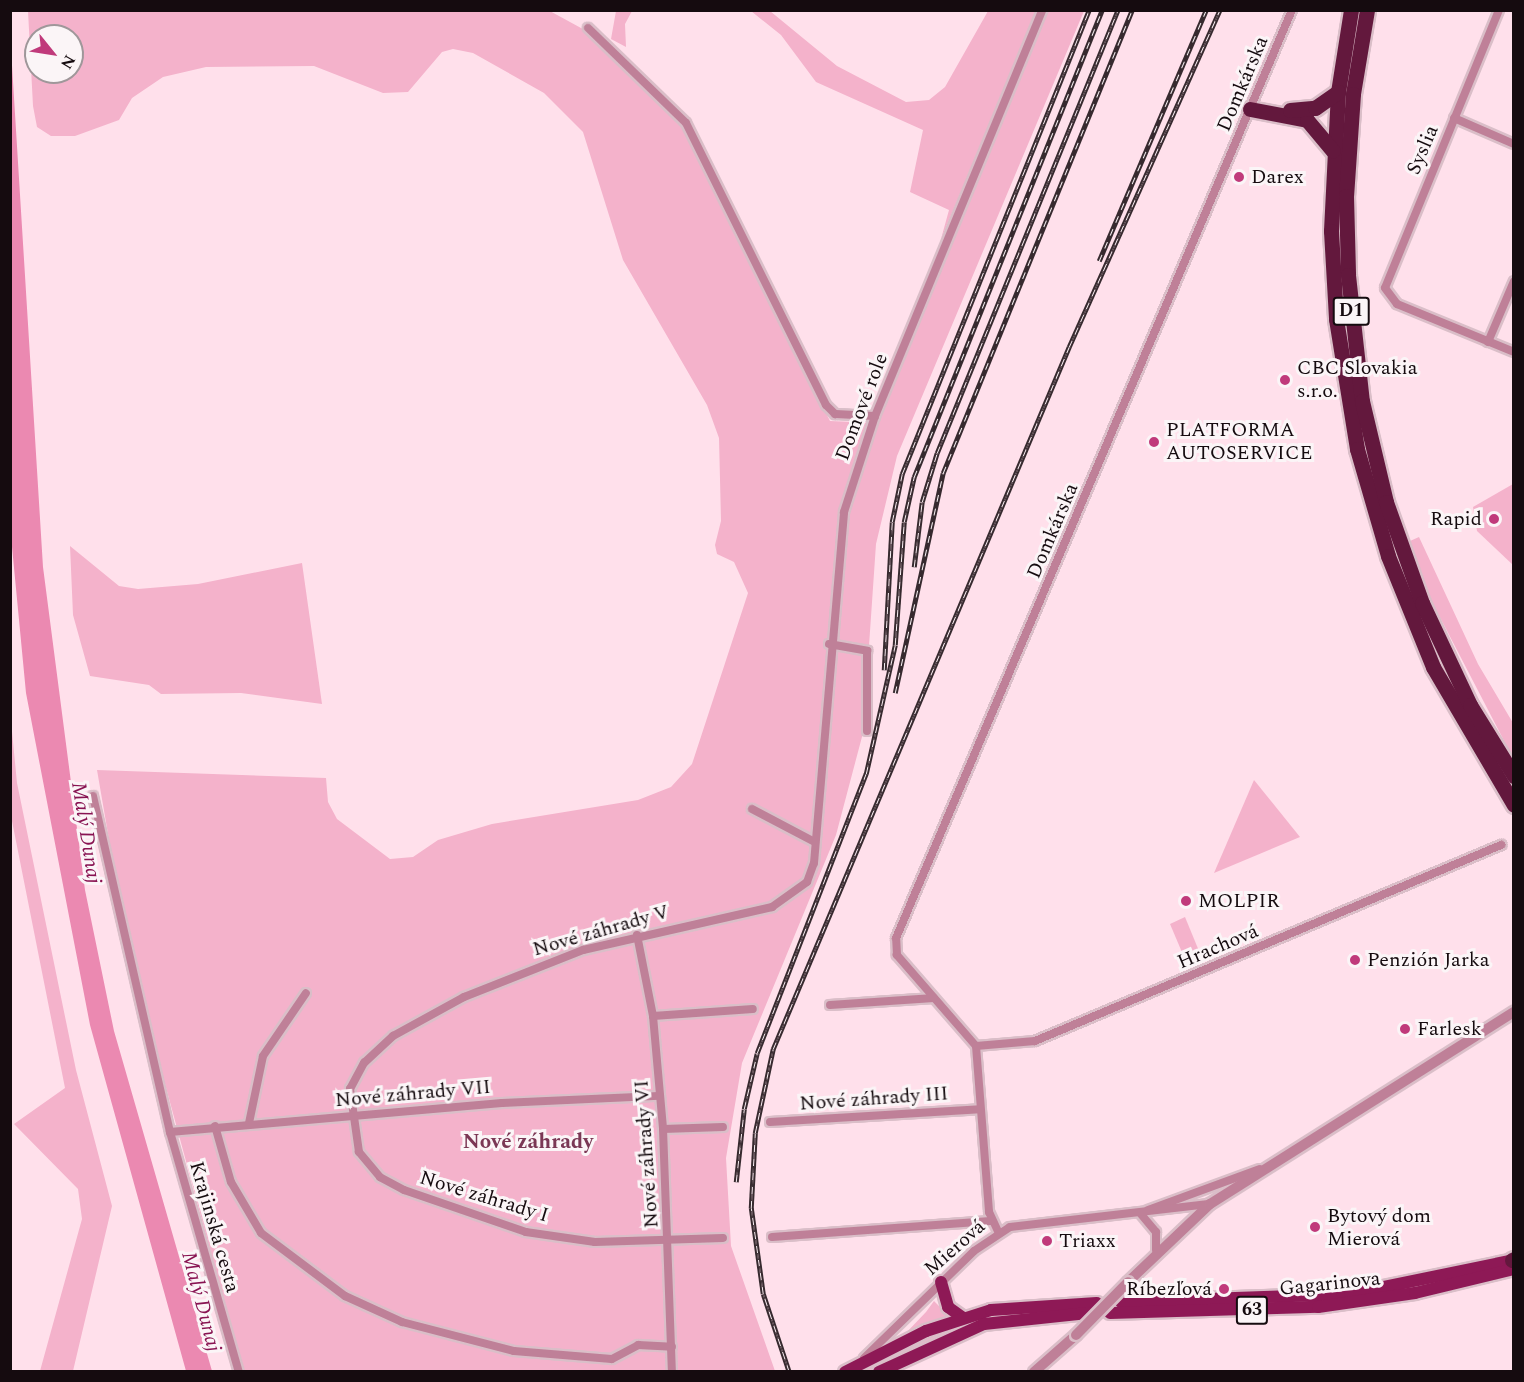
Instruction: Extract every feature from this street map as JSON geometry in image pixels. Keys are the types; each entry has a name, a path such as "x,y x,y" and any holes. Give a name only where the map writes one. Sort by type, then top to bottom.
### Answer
{"highway":[{"name":"D1","path":"1351,10 1338,92 1333,151 1336,319 1371,502 1433,668 1514,805"},
{"name":"D1","path":"1367,10 1353,94 1346,196 1348,286 1362,401 1386,501 1422,603 1470,705 1514,776"},
{"path":"1251,106 1308,110 1338,92"},
{"path":"1251,106 1307,120 1333,151"}],"main road":[{"name":"Gagarinova","path":"1120,1302 1350,1294 1513,1262"},
{"name":"Gagarinova","path":"1110,1313 1325,1306 1415,1293 1513,1262"},
{"path":"941,1282 948,1307 963,1318"},
{"path":"845,1371 963,1318 1021,1305 1097,1303"},
{"path":"879,1371 984,1324 1087,1313"}],"street":[{"name":"Domové role","path":"813,841 829,644 843,512 875,416 1042,10"},
{"name":"Domkárska","path":"976,1046 897,955 896,938 1292,10"},
{"name":"Syslia","path":"1488,342 1392,301 1385,283 1499,10"},
{"path":"588,28 686,123 826,405 841,416 875,416"},
{"path":"1454,118 1514,144"},
{"path":"1514,281 1488,342 1514,352"},
{"path":"829,644 867,651 867,730"},
{"name":"Krajinská cesta","path":"93,796 170,1132 239,1371"},
{"path":"752,809 813,841"},
{"name":"Nové záhrady V","path":"350,1116 357,1073 393,1036 537,965 638,935 788,901 810,876 813,841"},
{"name":"Hrachová","path":"976,1046 1035,1041 1501,844"},
{"name":"Nové záhrady VI","path":"638,935 653,1016 663,1130 669,1241 672,1371"},
{"path":"249,1123 263,1056 306,993"},
{"path":"830,1005 934,998"},
{"path":"653,1016 753,1009"},
{"name":"Mierová","path":"1034,1371 1076,1335 1156,1250 1209,1204 1261,1168 1514,1012"},
{"path":"976,1046 990,1221 999,1233"},
{"name":"Nové záhrady VII","path":"170,1132 249,1123 659,1096"},
{"name":"Nové záhrady III","path":"771,1122 980,1109"},
{"name":"Nové záhrady I","path":"350,1116 364,1159 388,1183 526,1232 596,1242 723,1238"},
{"path":"215,1126 231,1182 261,1233 345,1296 402,1322 514,1351 612,1359 638,1345 672,1347"},
{"path":"663,1130 723,1127"},
{"name":"Mierová","path":"1140,1213 1261,1168"},
{"name":"Mierová","path":"857,1365 941,1282 999,1233 1042,1220 1140,1213 1209,1204"},
{"path":"1140,1213 1156,1232 1156,1250"},
{"path":"772,1237 990,1221"}],"shaded area":[{"path":"548,10 603,40 682,125 830,421 876,423 1044,11 1084,11 897,456 876,544 863,733 836,835 742,1063 726,1158 731,1246 775,1371 243,1371 127,944 97,770 326,778 328,802 337,819 390,859 413,857 438,840 492,824 638,800 671,787 692,764 748,593 734,562 717,554 715,545 721,521 719,438 707,405 623,260 583,132 544,93 473,53 453,49 442,52 408,92 383,93 314,66 206,67 163,77 132,98 119,120 75,136 51,136 37,127 32,84 84,84 84,24 29,24 28,11"},
{"path":"616,11 632,11 625,24 626,47 611,39"},
{"path":"751,11 770,11 837,66 906,102 929,100 945,87 988,11 1037,11 941,239 949,210 910,192 923,130 816,82 781,35"},
{"path":"11,49 43,567 85,890 114,1031 212,1371 186,1371 90,1025 26,693 10,526"},
{"name":"Rapid","path":"1513,484 1513,565 1477,531 1473,507"},
{"path":"1419,537 1478,664 1513,723 1513,758 1432,602 1410,541"},
{"path":"70,546 119,586 138,589 198,584 302,563 322,704 241,693 161,694 149,685 90,676 73,615"},
{"path":"11,721 17,783 76,1070 112,1206 73,1371 40,1371 82,1219 78,1189 14,1124 65,1088 11,816"},
{"path":"1254,780 1300,837 1214,873"},
{"path":"1185,917 1199,951 1184,957 1170,924"},
{"path":"934,1301 948,1315 904,1335 926,1312"},
{"path":"964,1322 870,1371 856,1372 898,1349"}],"railway":[{"path":"884,670 892,522 902,474 1089,10"},
{"path":"736,1182 744,1109 757,1053 866,774 895,645 904,522 914,477 1102,10"},
{"path":"914,567 922,502 937,453 1118,10"},
{"path":"895,693 943,473 1132,10"},
{"path":"1099,261 1206,10"},
{"path":"789,1372 763,1294 751,1208 755,1133 773,1049 1069,347 1220,10"}],"place":[{"name":"Darex","path":"1239,177"},
{"name":"CBC Slovakia s.r.o.","path":"1285,380"},
{"name":"PLATFORMA AUTOSERVICE","path":"1154,442"},
{"name":"Rapid","path":"1494,519"},
{"name":"MOLPIR","path":"1186,901"},
{"name":"Penzión Jarka","path":"1355,960"},
{"name":"Farlesk","path":"1405,1029"},
{"name":"Bytový dom Mierová","path":"1315,1227"},
{"name":"Triaxx","path":"1047,1241"},
{"name":"Ríbezľová","path":"1224,1289"}],"district":[{"name":"Nové záhrady","path":"528,1142"}],"water label":[{"name":"Malý Dunaj","path":"86,833"},
{"name":"Malý Dunaj","path":"201,1302"}]}
